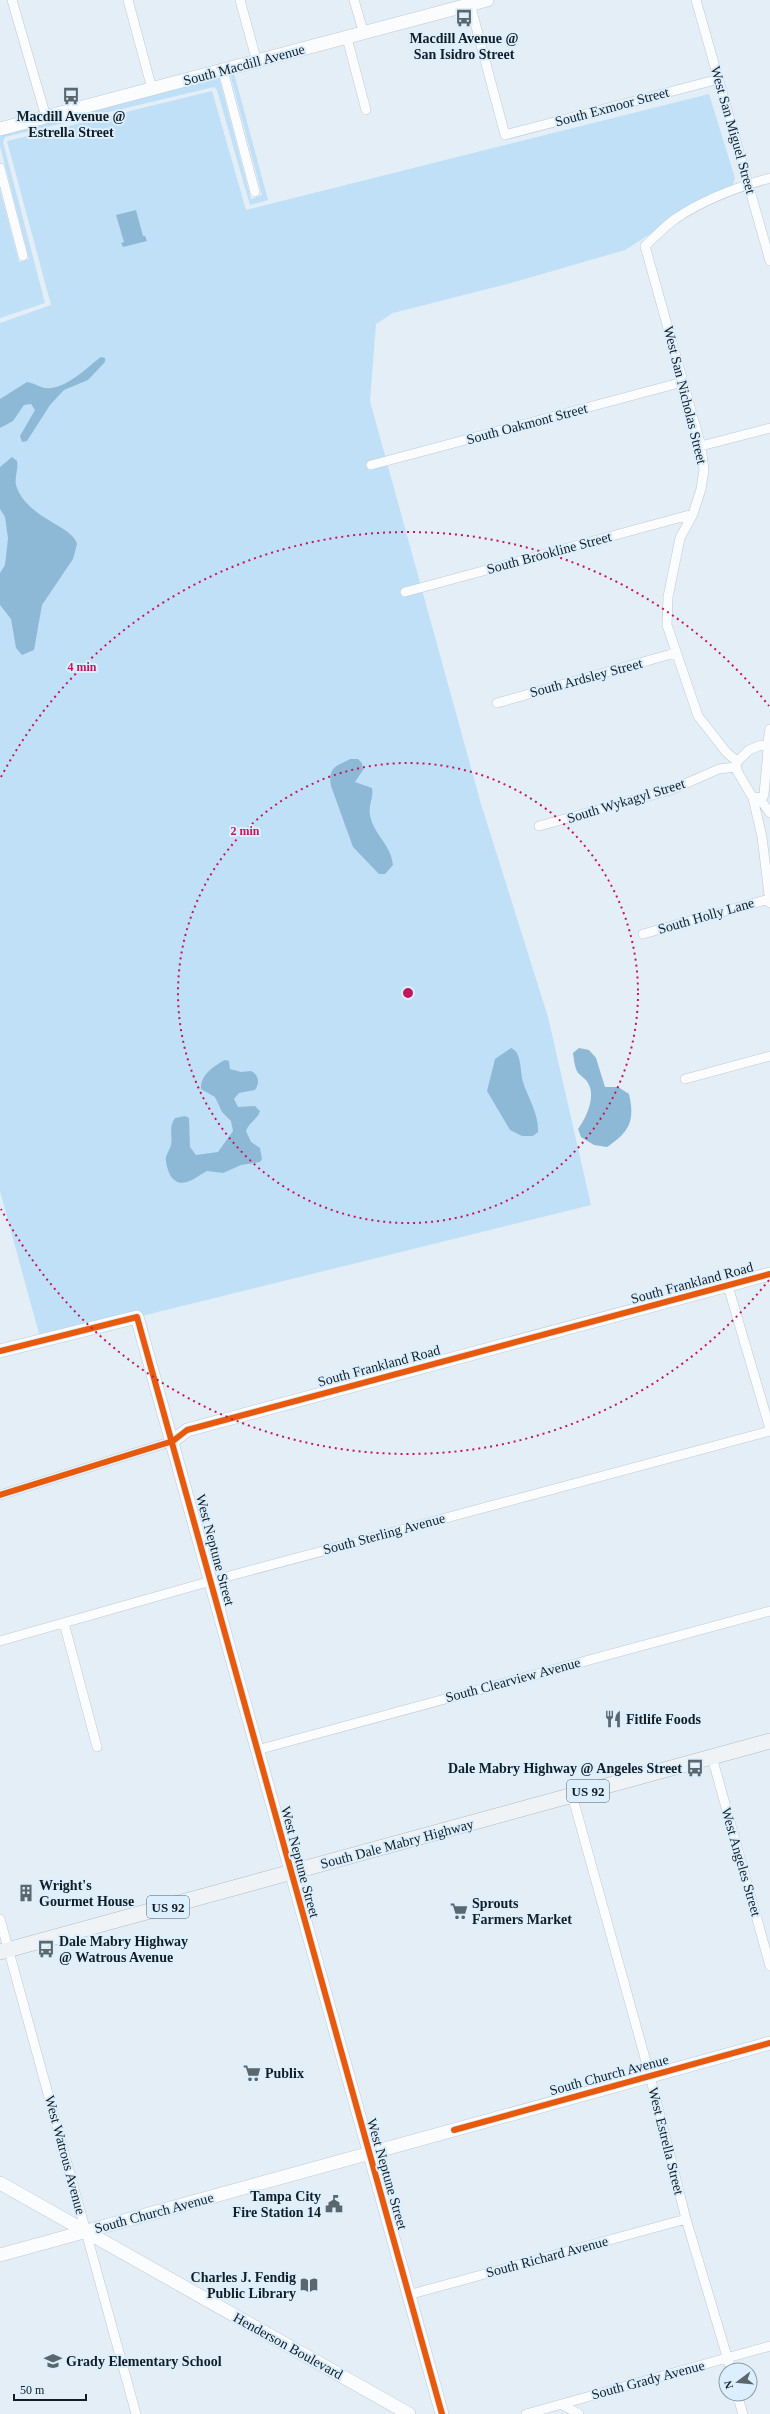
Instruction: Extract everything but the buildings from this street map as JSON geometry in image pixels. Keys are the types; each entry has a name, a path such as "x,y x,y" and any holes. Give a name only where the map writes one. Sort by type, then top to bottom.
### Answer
{"main road":[{"name":"South Dale Mabry Highway","path":"4,1951 770,1741"}],"street":[{"path":"12,0 46,117"},
{"path":"128,0 152,89"},
{"path":"240,0 257,62"},
{"path":"354,0 364,34"},
{"name":"South Macdill Avenue","path":"0,130 364,34 470,2 487,0"},
{"name":"West San Miguel Street","path":"696,0 770,261"},
{"name":"South Exmoor Street","path":"470,2 506,135 719,79"},
{"path":"347,38 366,110"},
{"path":"223,71 255,192"},
{"path":"0,168 23,256"},
{"path":"748,184 770,178"},
{"name":"West San Nicholas Street","path":"748,184 708,201 674,220 645,246 701,446 704,470 693,514 680,538 668,596 667,625 675,654 698,716 736,764 756,798"},
{"name":"South Oakmont Street","path":"371,465 683,382"},
{"path":"701,446 770,428"},
{"name":"South Brookline Street","path":"405,592 693,514"},
{"name":"South Ardsley Street","path":"497,703 675,654"},
{"path":"756,798 764,794 767,747 770,729"},
{"path":"736,764 755,746 767,747"},
{"name":"South Wykagyl Street","path":"539,826 671,790 723,767 736,764"},
{"path":"756,798 770,813"},
{"path":"756,798 770,901"},
{"name":"South Holly Lane","path":"643,934 770,901"},
{"path":"685,1078 770,1056"},
{"name":"South Frankland Road","path":"0,1495 173,1442 187,1430 770,1274"},
{"path":"728,1286 770,1430"},
{"name":"West Neptune Street","path":"0,1351 137,1316 173,1442 368,2154 442,2414"},
{"name":"South Sterling Avenue","path":"0,1641 211,1581 770,1430"},
{"name":"South Clearview Avenue","path":"257,1750 770,1611"},
{"path":"64,1623 97,1747"},
{"name":"West Angeles Street","path":"712,1757 770,1966"},
{"name":"West Estrella Street","path":"572,1795 650,2076 686,2219 728,2362"},
{"name":"West Watrous Avenue","path":"0,1919 4,1951 86,2232 136,2414"},
{"name":"South Church Avenue","path":"0,2255 770,2043"},
{"name":"Henderson Boulevard","path":"0,2183 409,2414"},
{"name":"South Richard Avenue","path":"408,2296 686,2219"},
{"name":"South Grady Avenue","path":"526,2414 770,2346"},
{"path":"739,2402 743,2414"},
{"path":"561,2404 579,2414"}],"shaded area":[{"path":"234,73 268,200 250,205 217,90 214,87 5,137 3,142 45,303 0,318 0,190 19,262 29,259 0,146 0,135 219,77 251,199 262,195 230,74"},
{"path":"212,91 246,210 709,94 735,178 731,191 699,203 625,250 511,283 393,313 376,324 370,401 481,804 548,1017 591,1205 41,1341 0,1191 0,323 51,305 7,141"},
{"path":"136,210 143,236 145,236 147,241 123,247 121,243 124,242 116,215"},
{"path":"101,357 105,358 105,362 88,380 64,390 50,405 27,441 22,442 20,436 35,410 31,404 24,405 13,421 0,428 0,399 27,382 45,388 60,386 68,382"},
{"path":"12,457 17,461 16,485 23,499 40,515 68,532 77,544 73,559 42,605 34,650 22,655 16,648 11,619 0,605 0,573 5,565 8,538 5,517 0,509 0,467"},
{"path":"350,759 358,759 362,763 363,770 355,782 372,788 370,815 372,822 392,858 393,865 385,874 379,874 353,847 331,786 330,780 334,768"},
{"path":"511,1048 515,1050 519,1058 523,1082 537,1119 538,1132 533,1136 522,1136 510,1130 487,1091 495,1059"},
{"path":"579,1048 589,1050 596,1058 605,1087 618,1087 629,1094 631,1103 631,1118 629,1125 621,1136 607,1147 594,1145 581,1137 578,1129 587,1113 591,1100 588,1083 579,1074 576,1067 573,1053"},
{"path":"225,1060 229,1061 230,1069 241,1072 251,1071 258,1079 255,1090 239,1093 234,1099 238,1107 255,1106 260,1111 246,1131 251,1142 260,1148 262,1159 260,1162 241,1165 223,1173 207,1171 188,1182 183,1183 174,1180 170,1175 166,1156 171,1145 171,1128 175,1118 185,1116 189,1118 190,1147 196,1155 218,1152 233,1131 231,1121 222,1112 215,1097 201,1089 201,1084 205,1075 216,1065"}],"cycle path":[{"path":"0,1495 173,1441 187,1430 770,1274"},
{"path":"0,1351 137,1317 442,2414"},
{"path":"454,2130 770,2043"}],"place":[{"name":"Macdill Avenue @ San Isidro Street","path":"464,18"},
{"name":"Macdill Avenue @ Estrella Street","path":"71,96"},
{"name":"Fitlife Foods","path":"613,1719"},
{"name":"Dale Mabry Highway @ Angeles Street","path":"695,1768"},
{"name":"Wright's Gourmet House","path":"26,1893"},
{"name":"Sprouts Farmers Market","path":"459,1911"},
{"name":"Dale Mabry Highway @ Watrous Avenue","path":"46,1949"},
{"name":"Publix","path":"252,2073"},
{"name":"Tampa City Fire Station 14","path":"334,2204"},
{"name":"Charles J. Fendig Public Library","path":"309,2285"},
{"name":"Grady Elementary School","path":"53,2361"}]}
